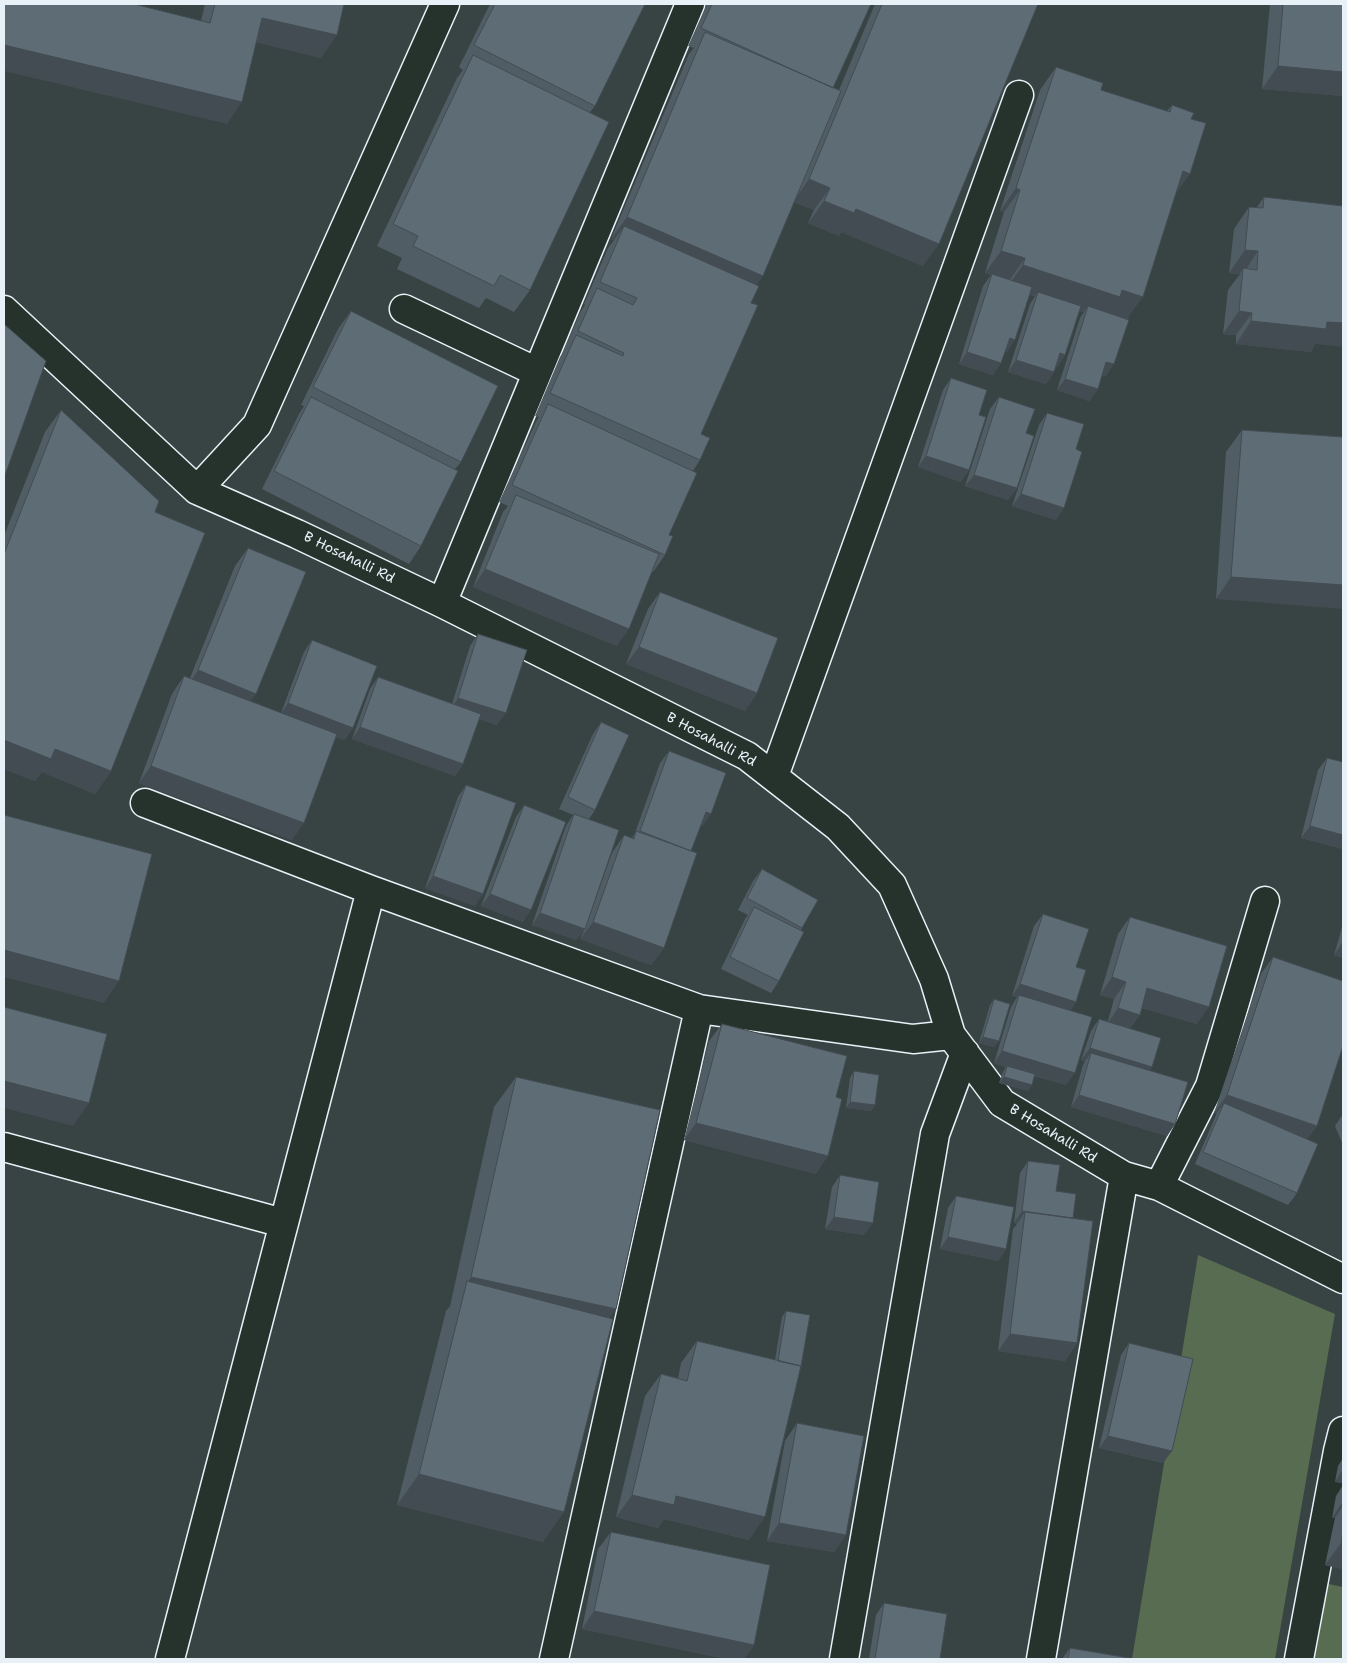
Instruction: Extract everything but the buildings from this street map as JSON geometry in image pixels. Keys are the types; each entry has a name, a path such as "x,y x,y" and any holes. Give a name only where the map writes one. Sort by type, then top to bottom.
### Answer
{"street":[{"path":"197,490 256,424 445,4"},
{"path":"442,603 690,4"},
{"path":"774,776 1019,96"},
{"path":"404,308 537,372"},
{"name":"B Hosahalli Rd","path":"4,310 197,490 297,534 442,603 747,756 838,827 892,885 934,979 958,1044 1002,1103 1124,1176 1159,1186 1343,1280"},
{"path":"145,803 371,890 699,1009 958,1044 935,1134 844,1659"},
{"path":"170,1659 371,890"},
{"path":"1159,1186 1210,1086 1265,901"},
{"path":"554,1659 699,1009"},
{"path":"4,1147 283,1223"},
{"path":"1041,1659 1124,1176"},
{"path":"1299,1659 1341,1444"}],"green space":[{"path":"1198,1255 1335,1314 1275,1659 1132,1659"},
{"path":"1324,1583 1343,1587 1343,1659 1308,1659"}]}
